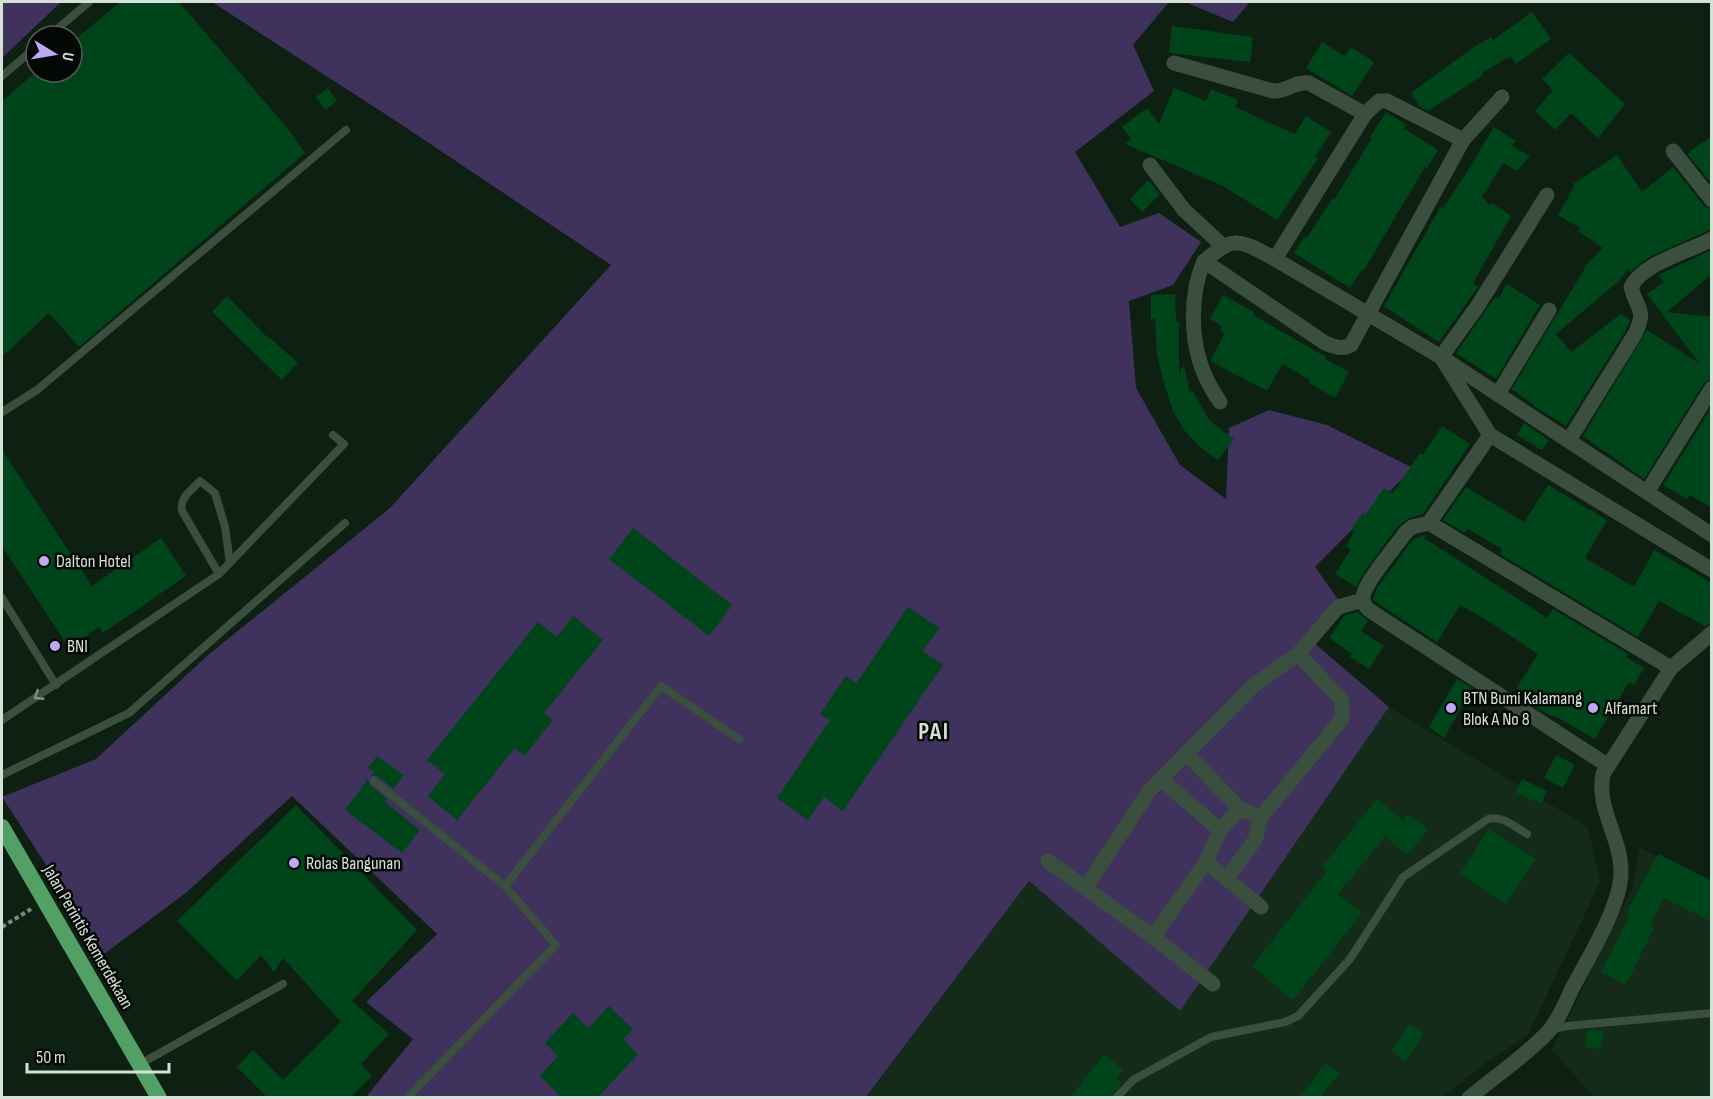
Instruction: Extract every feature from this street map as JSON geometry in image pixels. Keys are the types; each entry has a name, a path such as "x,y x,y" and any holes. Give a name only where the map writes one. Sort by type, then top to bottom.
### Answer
{"highway":[{"name":"Jalan Perintis Kemerdekaan","path":"2,827 159,1098"}],"street":[{"path":"1174,63 1273,91 1284,90 1303,82 1310,83 1365,114"},
{"path":"1204,261 1325,343 1338,348 1351,345 1463,140 1502,96"},
{"path":"1275,259 1365,114 1379,101 1387,101 1463,140"},
{"path":"1673,151 1712,200"},
{"path":"1150,165 1184,210 1223,246"},
{"path":"1442,357 1477,307 1547,195"},
{"path":"1569,440 1641,322 1642,313 1631,288 1636,280 1651,267 1712,239"},
{"path":"1220,402 1208,385 1204,374 1192,324 1197,280 1204,261 1223,246 1235,242 1250,246 1275,259 1442,357 1712,535"},
{"path":"1498,394 1549,310"},
{"path":"1442,357 1490,435 1712,570"},
{"path":"1647,492 1712,388"},
{"path":"1490,435 1429,523 1412,527 1406,532 1374,576 1363,595 1363,600 1369,610 1607,765"},
{"path":"1429,523 1671,668"},
{"path":"1086,887 1149,791 1254,685 1298,654 1338,607 1363,600"},
{"path":"1469,1098 1549,1031 1612,909 1620,887 1620,858 1602,802 1601,785 1607,765 1671,668 1712,633"},
{"path":"1227,878 1255,840 1261,817 1342,719 1342,700 1298,654"},
{"path":"1186,753 1240,809 1261,817"},
{"path":"1162,780 1220,830"},
{"path":"1153,937 1206,862 1220,830 1240,809"},
{"path":"1048,861 1086,887 1213,984"},
{"path":"1206,862 1262,907"}],"lane":[{"path":"63,24 89,2"},
{"path":"2,76 24,57"},
{"path":"2,412 36,390 346,130"},
{"path":"3,716 21,708 56,685 219,574 344,444 333,435"},
{"path":"219,574 182,512 180,504 200,482 215,493 225,527 230,563"},
{"path":"2,775 129,713 345,524"},
{"path":"2,598 56,685"},
{"path":"505,886 662,686 739,738"},
{"path":"374,781 505,886 556,945 407,1098"},
{"path":"1116,1098 1133,1080 1211,1037 1285,1022 1298,1016 1358,948 1403,877 1488,819 1501,819 1527,834"},
{"path":"140,1065 283,984"},
{"path":"1549,1031 1567,1026 1712,1013"}],"path":[{"path":"2,927 44,901"}],"shaded area":[{"path":"2,2 61,2 38,24 24,24 24,37 2,58"},
{"path":"212,2 1169,2 1133,45 1154,91 1075,152 1120,227 1159,213 1201,242 1173,285 1129,301 1136,388 1180,465 1226,499 1229,428 1269,410 1327,425 1413,468 1315,567 1338,599 1313,642 1389,707 1180,1011 1029,881 866,1097 366,1097 413,1039 366,1002 437,934 292,796 187,892 104,954 2,797 96,759 207,656 390,508 611,265 399,123"},
{"path":"1185,2 1250,2 1233,22"},
{"path":"1389,707 1588,827 1600,882 1528,1035 1484,1064 1443,1097 866,1098 1029,881 1180,1010"},
{"path":"1640,848 1711,883 1711,1097 1594,1097 1552,1050 1633,887"}],"building":[{"path":"120,2 179,2 288,129 305,153 79,347 49,313 2,357 2,101 24,82 84,84 84,32"},
{"path":"1532,12 1551,39 1516,64 1511,56 1482,73 1483,75 1428,111 1420,107 1411,93 1471,49 1491,37 1493,40"},
{"path":"1172,26 1253,37 1250,62 1169,53"},
{"path":"1322,42 1345,56 1351,47 1374,62 1352,96 1306,68"},
{"path":"1569,53 1625,104 1598,138 1571,113 1555,130 1535,111 1553,90 1542,79"},
{"path":"328,88 337,101 325,110 316,97"},
{"path":"1174,88 1206,101 1211,89 1238,100 1235,107 1295,134 1306,116 1331,132 1315,157 1318,158 1277,220 1223,186 1125,144 1131,139 1122,127 1147,108 1159,124"},
{"path":"1386,112 1407,125 1403,128 1438,150 1427,168 1425,167 1364,270 1362,269 1350,288 1294,253 1304,237 1307,238 1332,199 1334,200"},
{"path":"1494,127 1516,141 1512,146 1530,156 1517,171 1503,163 1482,197 1490,205 1492,203 1511,216 1473,283 1478,287 1439,342 1384,306 1441,206 1443,208"},
{"path":"1712,136 1712,184 1688,155"},
{"path":"1617,155 1642,192 1673,167 1704,206 1712,210 1712,229 1651,256 1630,272 1628,268 1620,280 1556,334 1571,352 1621,314 1630,320 1566,426 1512,389 1584,267 1603,248 1578,231 1580,228 1558,215 1574,187 1573,184"},
{"path":"1148,180 1160,194 1142,212 1130,199"},
{"path":"1712,250 1712,274 1667,312 1712,317 1712,378 1704,383 1644,479 1583,436 1647,330 1699,363 1647,294 1664,282 1658,275"},
{"path":"1507,284 1540,305 1496,379 1456,353 1495,297 1498,299"},
{"path":"1175,294 1176,322 1179,322 1179,374 1184,365 1190,393 1192,390 1208,418 1234,439 1218,460 1200,447 1185,431 1173,411 1163,380 1157,353 1155,319 1151,319 1151,295"},
{"path":"1223,295 1349,372 1335,398 1284,365 1267,391 1210,361 1225,333 1220,330 1222,326 1210,319"},
{"path":"227,296 269,339 298,363 282,380 212,312"},
{"path":"1712,407 1712,508 1690,495 1687,499 1663,485"},
{"path":"1524,423 1549,440 1542,450 1517,435"},
{"path":"1442,426 1470,444 1423,514 1409,518 1398,526 1356,587 1335,574 1351,549 1346,546 1354,532 1351,530 1362,513 1365,515 1384,488 1393,493 1420,453 1423,455"},
{"name":"Dalton Hotel","path":"2,450 92,586 161,538 186,576 103,633 99,627 69,648 2,546"},
{"path":"1548,485 1607,520 1585,558 1634,587 1654,550 1712,583 1712,623 1705,626 1659,601 1638,637 1500,554 1502,549 1468,529 1465,533 1443,520 1466,487 1524,522"},
{"path":"633,528 732,605 709,636 609,559"},
{"path":"1427,534 1424,538 1547,618 1553,609 1628,654 1626,657 1644,668 1634,685 1629,682 1595,739 1528,702 1531,698 1516,689 1538,654 1490,622 1460,605 1437,642 1374,601 1377,588 1413,539"},
{"path":"908,607 939,628 923,651 943,665 843,811 824,797 808,820 777,798 830,720 820,714 846,676 856,684"},
{"path":"1358,612 1368,621 1361,631 1384,646 1369,669 1350,657 1352,654 1329,638 1345,615"},
{"path":"573,616 603,640 544,713 553,720 524,756 515,748 457,820 428,796 445,774 427,760 538,622 557,637"},
{"name":"BTN Bumi Kalamang Blok A No 8","path":"1457,679 1472,688 1444,738 1429,727"},
{"path":"1556,755 1575,765 1563,788 1544,778"},
{"path":"377,756 404,775 394,789 377,776 371,776 374,772 368,768"},
{"path":"368,779 370,785 387,799 385,802 420,830 402,853 345,810"},
{"path":"1522,779 1547,791 1541,804 1515,792"},
{"path":"1377,799 1403,820 1408,814 1428,829 1408,855 1385,837 1338,894 1362,913 1293,1000 1252,966 1327,871 1322,867"},
{"name":"Rolas Bangunan","path":"296,805 417,930 352,1001 389,1034 361,1064 372,1076 350,1098 268,1098 237,1067 253,1050 283,1080 341,1022 283,958 274,972 261,955 237,981 177,921"},
{"path":"1489,829 1536,859 1506,904 1460,874"},
{"path":"1658,854 1712,881 1712,922 1664,898 1650,926 1654,928 1626,985 1601,972 1630,914 1627,912"},
{"path":"609,1006 633,1029 623,1039 638,1054 597,1098 562,1098 540,1076 558,1056 545,1043 573,1013 588,1028"},
{"path":"1410,1024 1424,1034 1405,1061 1391,1051"},
{"path":"1588,1030 1604,1031 1601,1049 1585,1047"},
{"path":"1104,1054 1123,1070 1116,1078 1122,1083 1110,1098 1070,1098"},
{"path":"1326,1063 1339,1073 1320,1098 1299,1098"}],"place":[{"name":"Dalton Hotel","path":"44,561"},
{"name":"BNI","path":"55,646"},
{"name":"BTN Bumi Kalamang Blok A No 8","path":"1451,708"},
{"name":"Alfamart","path":"1593,708"},
{"name":"Rolas Bangunan","path":"294,863"}],"district":[{"name":"PAI","path":"934,731"}]}
